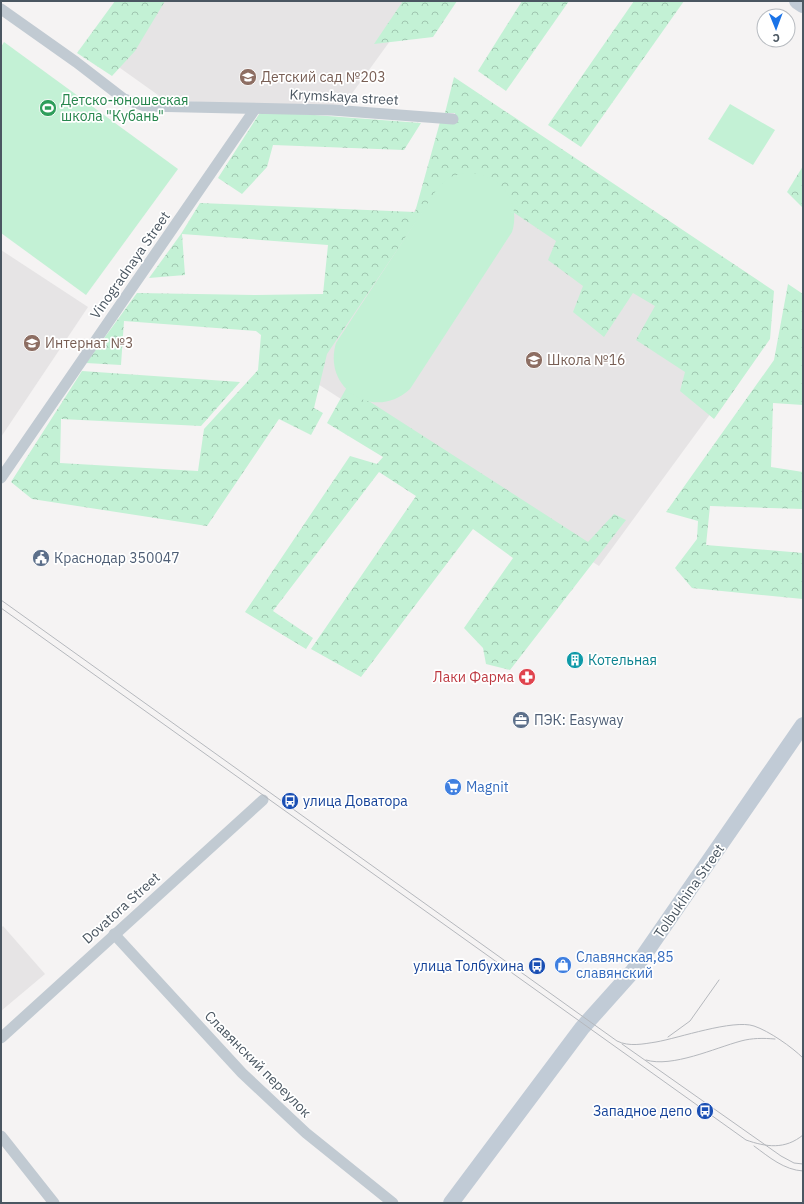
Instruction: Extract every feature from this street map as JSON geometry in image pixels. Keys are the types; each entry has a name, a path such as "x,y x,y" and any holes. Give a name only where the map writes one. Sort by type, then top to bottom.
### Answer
{"street":[{"path":"797,1 803,5"},
{"name":"Krymskaya street","path":"1,9 76,62 124,100 145,106 332,110 453,119"},
{"name":"Vinogradnaya Street","path":"1,478 255,109"},
{"name":"Tolbukhina Street","path":"451,1203 582,1028 634,971 803,725"},
{"name":"Dovatora Street","path":"1,1038 263,800"},
{"name":"Славянский переулок","path":"114,934 242,1073 306,1133 393,1203"},
{"path":"1,1136 54,1203"}],"shaded area":[{"name":"Детский сад №203","path":"137,1 419,1 340,110 165,100 99,53"},
{"name":"Школа №16","path":"455,148 763,342 599,566 307,377"},
{"name":"Интернат №3","path":"1,250 88,307 1,437"},
{"path":"3,926 45,974 1,1011 1,928"}],"green space":[{"path":"115,1 165,1 135,51 112,76 77,53"},
{"path":"403,1 457,1 433,37 374,44"},
{"path":"522,1 569,1 506,91 478,71"},
{"path":"634,1 684,1 581,147 548,125"},
{"name":"Детско-юношеская школа \"Кубань\"","path":"4,42 178,169 86,295 1,233 1,47"},
{"path":"454,77 774,291 770,339 714,419 680,391 685,372 636,340 655,306 633,293 604,337 573,312 583,286 548,260 556,241 513,212 424,210 327,354 314,408 323,413 311,435 279,419 207,526 32,499 11,482 82,371 240,382 201,426 61,419 60,463 198,471 204,429 258,370 261,335 256,331 124,321 121,365 86,363 137,293 255,295 323,294 328,245 182,234 185,275 149,278 181,234 200,203 415,212 440,122 455,122 455,113 445,113"},
{"path":"730,104 775,130 753,165 708,139"},
{"path":"261,111 421,123 404,150 273,145 267,167 242,194 218,178"},
{"path":"803,166 803,208 787,192"},
{"path":"464,173 487,177 497,182 504,190 514,209 512,232 410,389 396,398 382,402 368,401 355,396 344,386 337,374 334,360 336,343 439,186 450,177"},
{"path":"788,284 803,294 803,405 773,403 771,467 803,472 803,509 710,506 706,545 803,553 803,599 692,588 675,568 697,539 698,521 666,512 774,360"},
{"path":"347,387 588,542 614,514 626,520 510,670 486,664 483,648 464,628 513,558 473,529 361,677 311,649 416,496 379,472 273,611 313,638 306,649 245,612 350,456 377,464 383,457 327,423"}],"tram line":[{"path":"1,600 617,1041 626,1044 646,1044 720,1027 745,1025 760,1028 773,1035 787,1044 803,1058"},
{"path":"1,608 746,1140 775,1146 789,1143 803,1135"},
{"path":"668,1037 690,1021 719,980"},
{"path":"646,1060 656,1062 681,1059 745,1040 758,1038 775,1039"},
{"path":"622,1044 781,1156 794,1163 803,1164"},
{"path":"754,1146 783,1166 803,1171"}],"place":[{"name":"Детский сад №203","path":"248,77"},
{"name":"Детско-юношеская школа \"Кубань\"","path":"48,108"},
{"name":"Интернат №3","path":"32,343"},
{"name":"Школа №16","path":"534,360"},
{"name":"Краснодар 350047","path":"41,558"},
{"name":"Котельная","path":"575,660"},
{"name":"Лаки Фарма","path":"527,677"},
{"name":"ПЭК: Easyway","path":"521,720"},
{"name":"Magnit","path":"453,787"},
{"name":"улица Доватора","path":"290,801"},
{"name":"Славянская,85 славянский","path":"563,965"},
{"name":"улица Толбухина","path":"537,966"},
{"name":"Западное депо","path":"705,1111"}]}
